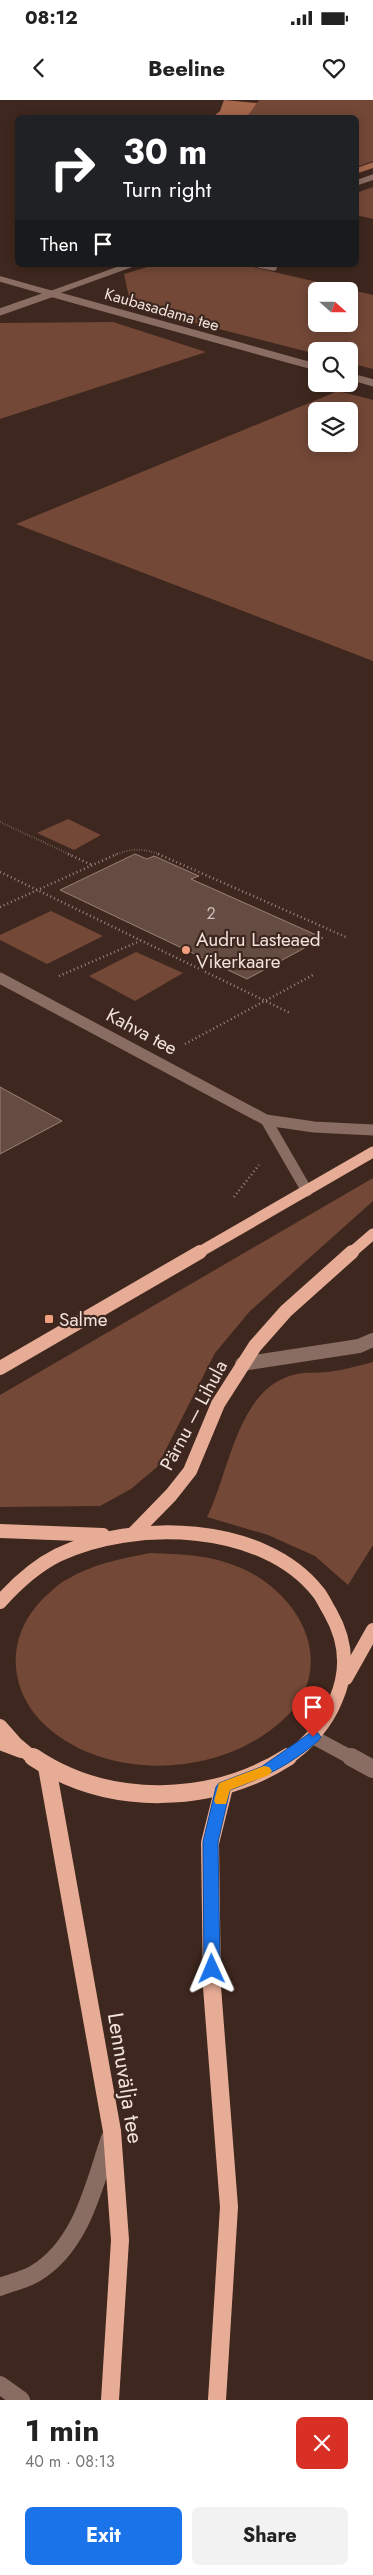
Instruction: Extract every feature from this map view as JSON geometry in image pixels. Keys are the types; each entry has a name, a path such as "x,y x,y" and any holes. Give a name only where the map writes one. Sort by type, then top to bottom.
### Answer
{"main road":[{"path":"0,1368 373,1152"},
{"name":"Pärnu — Lihula","path":"134,1533 171,1496 190,1471 203,1446 218,1405 242,1364 262,1336 289,1308 373,1234"},
{"path":"0,1531 115,1536"},
{"path":"0,1602 15,1585 42,1564 86,1544 134,1533 175,1531 210,1535 252,1548 297,1573 319,1594 333,1615 343,1641 345,1666 343,1683"},
{"path":"0,1726 25,1752 47,1767 81,1782 123,1792 163,1795 224,1787 266,1770 291,1756 313,1737 332,1711 343,1683 373,1630"},
{"path":"0,1743 25,1752"},
{"name":"Lennuvälja tee","path":"47,1767 112,2130 120,2240 115,2348 110,2400"},
{"path":"217,2400 229,2206 212,1987 210,1842 224,1787"}],"street":[{"path":"359,182 373,177"},
{"path":"0,312 124,267"},
{"path":"269,267 274,268"},
{"name":"Kaubasadama tee","path":"0,279 308,365"},
{"path":"358,379 373,383"},
{"name":"Kahva tee","path":"0,978 266,1120 314,1127 373,1130"},
{"path":"266,1120 307,1191"},
{"path":"242,1364 359,1346 373,1340"},
{"path":"313,1737 373,1768"},
{"path":"0,2287 36,2273 60,2252 76,2230 112,2130"},
{"path":"0,2386 21,2400"}],"path":[{"path":"0,822 93,865"},
{"path":"0,907 126,850 148,850 346,937"},
{"path":"0,872 290,1013"},
{"path":"26,991 141,940"},
{"path":"156,1060 314,975"},
{"path":"230,1201 257,1166 282,1147"}],"shaded area":[{"path":"224,100 257,103 248,115 215,115 220,111"},
{"path":"259,100 373,100 373,161 359,166 359,115 248,115"},
{"path":"373,187 373,219 359,216 359,192"},
{"path":"147,267 253,267 317,282 308,282 308,332 358,332 358,292 373,295 373,369 358,365 358,342 308,342 308,352 157,313 129,297 124,274"},
{"path":"113,322 206,352 0,419 0,323"},
{"path":"336,392 373,400 373,661 16,524 308,403 308,452 358,452 358,402 311,402"},
{"path":"68,819 101,835 74,850 37,833"},
{"path":"51,911 103,936 47,964 0,940 0,935"},
{"path":"136,952 183,973 135,1001 89,976"},
{"path":"373,1178 373,1201 250,1311 215,1353 157,1467 131,1489 100,1506 0,1507 0,1395"},
{"path":"373,1362 373,1545 348,1585 315,1556 268,1535 207,1517 238,1433 248,1413 261,1395 277,1382 297,1374 334,1371"},
{"path":"150,1553 208,1558 241,1568 273,1588 287,1602 298,1617 306,1634 310,1652 310,1671 302,1697 288,1715 277,1725 240,1748 213,1758 184,1764 154,1766 124,1763 96,1755 69,1743 46,1726 33,1711 23,1695 17,1678 16,1660 18,1643 24,1626 34,1610 47,1595 63,1581 76,1574 106,1563"}],"building":[{"path":"135,854 147,859 154,856 199,876 191,879 323,938 247,979 60,890"},
{"path":"0,1087 62,1121 0,1154"}],"waterway":[{"path":"359,170 373,165"}],"slow traffic":[{"path":"221,1801 224,1787 264,1771"}],"place":[{"name":"Audru Lasteaed Vikerkaare","path":"186,950"},
{"name":"Salme","path":"49,1319"}],"route":[{"path":"212,1969 210,1842 218,1817 224,1787 266,1770 291,1756 313,1737"}]}
